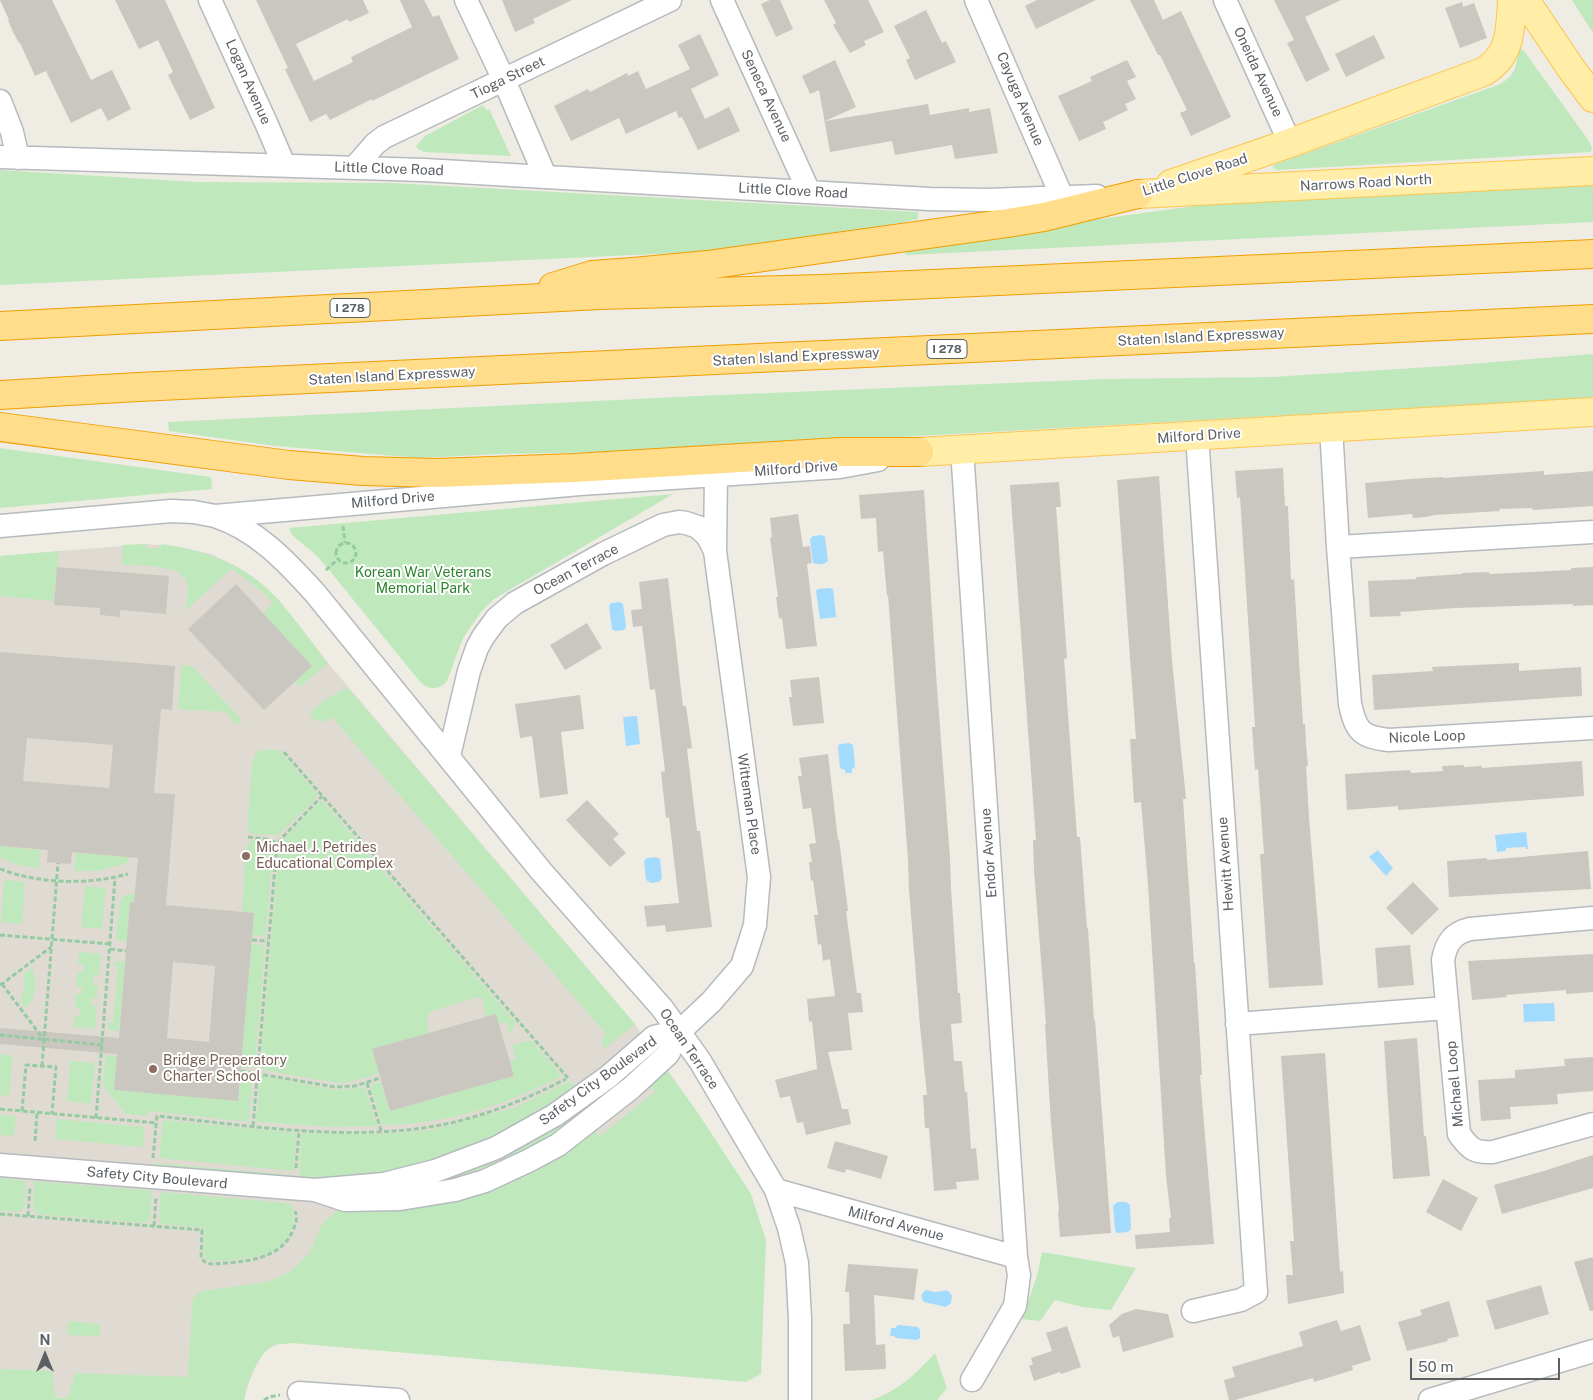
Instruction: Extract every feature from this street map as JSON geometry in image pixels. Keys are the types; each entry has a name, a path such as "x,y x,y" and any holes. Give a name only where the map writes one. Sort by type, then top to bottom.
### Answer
{"highway":[{"path":"513,300 592,275 707,265 1008,223 1044,217 1138,194"},
{"name":"I 278","path":"0,326 600,295 832,288 1593,254"},
{"name":"Staten Island Expressway","path":"0,395 1593,319"},
{"path":"0,428 289,465 400,473 574,468 840,452 919,452"}],"main road":[{"name":"Little Clove Road","path":"1138,194 1290,143 1474,76 1490,68 1500,59 1506,46 1512,0"},
{"path":"1525,0 1581,72 1593,98"},
{"name":"Narrows Road North","path":"1138,194 1593,171"},
{"name":"Milford Drive","path":"919,452 1593,412"}],"street":[{"name":"Logan Avenue","path":"210,0 268,125 284,166"},
{"path":"466,0 504,80 545,176"},
{"name":"Tioga Street","path":"356,168 375,144 384,137 670,0"},
{"name":"Seneca Avenue","path":"722,0 809,192"},
{"name":"Cayuga Avenue","path":"976,0 1062,198"},
{"name":"Oneida Avenue","path":"1225,0 1290,143"},
{"path":"0,102 12,132 9,158"},
{"name":"Little Clove Road","path":"9,158 356,168 545,176 958,200 1138,194"},
{"name":"Nicole Loop","path":"1331,427 1350,704 1354,721 1361,732 1374,738 1389,740 1593,728"},
{"name":"Hewitt Avenue","path":"1193,1312 1241,1300 1256,1292 1197,436"},
{"name":"Endor Avenue","path":"962,449 1016,1257 1019,1276 1015,1306 972,1380"},
{"name":"Milford Drive","path":"0,526 171,511 194,512 215,516 498,491 716,474 840,467 919,452"},
{"path":"715,551 716,474"},
{"name":"Ocean Terrace","path":"215,516 228,520 250,532 304,580 541,871 662,1008 700,1060 776,1190 789,1228 796,1263 800,1318 800,1400"},
{"name":"Ocean Terrace","path":"449,756 469,671 475,654 483,637 497,618 515,603 603,554 663,525 686,522 698,527 708,537 715,551"},
{"path":"1338,547 1593,532"},
{"name":"Witteman Place","path":"680,1031 711,1002 742,966 754,925 759,877 715,551"},
{"name":"Michael Loop","path":"1593,918 1460,931 1447,945 1442,960 1459,1134 1468,1146 1480,1153 1493,1152 1593,1124"},
{"path":"1237,1024 1447,1008"},
{"name":"Safety City Boulevard","path":"0,1165 314,1190 384,1184 435,1171 496,1148 555,1115 608,1077 654,1037 680,1031"},
{"name":"Milford Avenue","path":"776,1190 1016,1257"},
{"path":"1430,1400 1593,1351"},
{"path":"299,1393 398,1400"}],"path":[{"path":"342,522 344,543"},
{"path":"344,543 354,546 356,555 353,561 343,563 338,559 336,553 338,546 344,543"},
{"path":"326,570 338,559"},
{"path":"284,752 568,1078"},
{"path":"253,1126 278,843 322,796"},
{"path":"248,837 262,838 278,843"},
{"path":"42,1066 58,863"},
{"path":"0,869 32,878 57,880 86,881 115,878 128,874"},
{"path":"96,1118 115,878"},
{"path":"0,935 110,944"},
{"path":"252,940 268,941"},
{"path":"44,1040 1,984 51,947"},
{"path":"110,949 126,951"},
{"path":"0,1036 102,1045"},
{"path":"22,1111 26,1064 56,1067 52,1114"},
{"path":"241,1071 335,1086 350,1086 380,1078"},
{"path":"153,1161 157,1116 336,1132 424,1128 476,1116 517,1102 574,1076"},
{"path":"367,1082 381,1131"},
{"path":"0,1109 157,1123"},
{"path":"34,1141 37,1113"},
{"path":"296,1173 298,1130"},
{"path":"28,1216 29,1195"},
{"path":"154,1226 156,1204"},
{"path":"0,1214 202,1230 201,1258 208,1264 217,1264 258,1258 277,1251 288,1241 292,1234 297,1221 295,1211"}],"shaded area":[{"name":"Michael J. Petrides Educational Complex","path":"146,544 181,547 211,554 238,567 258,581 279,600 328,663 634,1023 700,1116 291,1343 276,1345 265,1351 247,1387 244,1400 92,1400 0,1392 0,556"}],"green space":[{"path":"1572,0 1593,0 1593,32 1591,30"},
{"path":"1519,48 1524,51 1589,141 1592,148 1591,152 1277,170 1272,167 1498,85 1512,74"},
{"path":"483,105 486,110 489,109 511,156 424,152 416,146 425,136"},
{"path":"0,170 196,182 392,183 918,212 918,219 847,234 696,252 0,285"},
{"path":"1593,184 1593,222 906,255 905,246 1201,205"},
{"path":"1593,354 1593,398 652,451 500,454 420,458 275,446 169,431 168,422 698,396 1105,379 1272,377"},
{"path":"0,448 211,477 212,489 0,508"},
{"name":"Korean War Veterans Memorial Park","path":"673,494 494,599 481,612 463,638 447,681 441,686 434,688 427,687 421,683 329,570 316,555 292,535 289,528"},
{"path":"146,544 146,548 160,548 161,544 211,555 241,569 268,589 328,663 300,687 295,682 312,666 263,613 273,603 231,569 186,610 187,583 177,572 159,567 122,565 123,545"},
{"path":"59,551 54,601 0,596 0,556"},
{"path":"183,665 192,666 240,718 241,723 235,724 226,712 178,709 181,668"},
{"path":"348,688 635,1024 604,1049 602,1040 606,1034 332,717 323,722 312,719 310,714 317,706"},
{"path":"260,750 279,750 317,794 315,800 278,835 252,834 247,829 252,762 255,754"},
{"path":"322,801 516,1023 509,1035 506,1022 499,1024 496,1014 486,1017 480,997 432,1011 427,1018 429,1033 372,1049 379,1074 349,1082 337,1083 263,1070 261,1068 279,847 284,839"},
{"path":"252,840 268,843 273,852 266,935 263,936 252,935 254,913 242,911 246,846"},
{"path":"0,846 40,850 39,868 18,865 0,857"},
{"path":"76,853 128,857 128,863 98,871 74,871"},
{"path":"4,880 25,882 22,924 1,922"},
{"path":"85,886 106,888 102,929 81,927"},
{"path":"135,894 134,902 130,902 127,941 116,940 120,900 125,895"},
{"path":"251,944 263,945 265,948 255,1064 254,1067 250,1068 241,1067"},
{"path":"79,952 101,954 99,976 94,975 93,985 98,985 97,998 92,998 92,1006 97,1006 95,1029 73,1027 74,1016 80,1017 81,1009 75,1008 76,994 81,994 82,987 76,986 78,972 83,972 84,965 78,964"},
{"path":"114,961 125,962 119,1031 108,1030 109,1022 113,1022 118,967 114,966"},
{"path":"32,968 35,989 26,1009 20,1000 24,988 23,975"},
{"path":"530,1040 562,1076 519,1096 475,1111 429,1121 382,1125 371,1087 372,1084 381,1082 390,1111 514,1076 510,1061 516,1059 512,1045"},
{"path":"0,1054 13,1056 9,1096 0,1095"},
{"path":"106,1055 117,1056 114,1090 238,1101 241,1074 251,1075 249,1122 148,1111 147,1116 126,1114 103,1086"},
{"path":"70,1061 95,1063 91,1104 67,1101"},
{"path":"667,1070 700,1116 751,1194 766,1240 761,1374 746,1382 291,1343 275,1345 263,1354 254,1369 244,1400 0,1400 0,1369 52,1371 55,1397 68,1398 75,1373 188,1377 192,1303 194,1297 201,1291 267,1282 290,1272 309,1254 322,1225 337,1211 344,1209 395,1208 593,1129 600,1136 655,1092 649,1084"},
{"path":"260,1076 336,1090 365,1087 377,1126 334,1127 256,1122"},
{"path":"570,1081 576,1087 557,1102 506,1135 409,1171 301,1181 299,1175 301,1133 384,1134 431,1130 514,1108"},
{"path":"593,1098 597,1103 540,1146 484,1173 423,1184"},
{"path":"0,1115 16,1116 14,1136 0,1135"},
{"path":"56,1119 144,1127 143,1147 55,1139"},
{"path":"163,1120 296,1133 294,1171 159,1158"},
{"path":"156,1163 291,1175 294,1181 156,1166"},
{"path":"0,1178 26,1181 24,1208 19,1212 0,1211"},
{"path":"34,1181 152,1191 150,1219 146,1223 36,1214 33,1209"},
{"path":"161,1192 287,1203 293,1206 293,1225 284,1242 272,1251 247,1258 218,1261 207,1260 203,1255 205,1228 162,1224 159,1220"},
{"path":"1042,1252 1136,1268 1111,1310 1082,1307 1055,1300 1040,1321 1022,1319 1037,1276"},
{"path":"71,1321 98,1324 100,1326 100,1335 68,1335 68,1324"},
{"path":"935,1353 947,1388 937,1400 872,1400 906,1381"}],"water":[{"path":"822,535 825,537 828,561 823,564 817,564 813,563 810,539 813,536"},
{"path":"833,589 836,617 820,619 816,591"},
{"path":"620,602 623,604 626,627 624,630 615,631 612,629 609,606 611,603"},
{"path":"637,716 640,744 626,746 623,717"},
{"path":"849,743 853,745 855,767 852,769 852,773 845,773 845,770 840,768 838,746"},
{"path":"1526,832 1528,849 1525,847 1506,848 1506,851 1497,852 1495,835"},
{"path":"1378,850 1393,868 1386,876 1369,857"},
{"path":"655,857 660,859 662,878 659,882 651,883 646,880 644,861 647,858"},
{"path":"1554,1003 1555,1021 1524,1022 1523,1004"},
{"path":"1117,1202 1126,1202 1130,1205 1131,1229 1128,1232 1117,1233 1115,1230 1113,1206"},
{"path":"928,1290 949,1292 952,1296 951,1303 946,1307 924,1302 922,1294"},
{"path":"898,1325 918,1327 920,1338 917,1340 890,1336 891,1328 895,1328"}],"building":[{"path":"0,0 52,0 91,80 112,70 131,109 108,121 101,108 71,123 46,71 35,76 13,32"},
{"path":"115,0 165,0 215,108 190,120 168,75 173,72 158,40 139,49"},
{"path":"256,0 363,0 369,13 349,22 348,19 296,44 314,81 353,62 351,57 412,27 400,0 424,0 433,17 439,15 459,59 330,120 326,114 310,122 285,69 288,68"},
{"path":"502,0 572,0 533,19 535,23 515,32"},
{"path":"770,0 780,0 793,29 776,37 761,4"},
{"path":"824,0 868,0 884,32 864,41 866,45 850,53 833,25 836,23"},
{"path":"1037,0 1096,0 1036,29 1025,6"},
{"path":"1130,0 1154,0 1163,20 1181,11 1231,117 1191,136 1180,113 1187,110"},
{"path":"1274,0 1341,0 1305,17 1330,70 1306,82 1287,43 1294,40"},
{"path":"1462,2 1463,7 1474,3 1487,38 1460,48 1445,8"},
{"path":"926,10 942,43 946,41 956,62 915,80 906,60 910,58 894,26"},
{"path":"700,34 719,75 691,89 705,119 729,107 740,131 698,150 682,117 679,118 676,111 626,134 619,118 571,141 554,106 588,89 590,92 627,73 628,76 638,71 646,89 690,69 678,45"},
{"path":"1374,35 1385,58 1346,77 1335,54"},
{"path":"835,60 856,107 825,121 928,104 930,115 969,108 969,112 990,108 998,153 955,159 952,145 895,155 892,141 830,152 819,90 810,94 802,76"},
{"path":"1127,60 1136,77 1127,81 1136,99 1125,104 1128,110 1103,122 1106,129 1079,141 1058,96 1092,81 1090,77"},
{"path":"1283,468 1285,506 1288,506 1291,580 1294,579 1303,724 1305,724 1308,766 1306,766 1309,818 1323,985 1269,988 1260,854 1264,854 1258,769 1255,770 1252,727 1255,727 1240,497 1237,498 1235,471"},
{"path":"1544,471 1544,475 1593,471 1593,506 1533,510 1532,508 1499,509 1500,511 1413,518 1412,514 1368,518 1365,483"},
{"path":"1159,476 1172,661 1186,799 1183,799 1202,1075 1200,1075 1214,1244 1136,1249 1135,1235 1170,1232 1169,1218 1171,1218 1166,1176 1141,802 1134,803 1130,739 1136,739 1117,480"},
{"path":"1059,482 1061,507 1056,507 1067,658 1064,659 1077,837 1080,837 1088,928 1111,1233 1060,1237 1034,870 1033,840 1036,840 1010,485"},
{"path":"924,490 958,993 960,993 962,1023 951,1024 954,1061 962,1061 965,1092 967,1092 971,1149 976,1148 979,1180 956,1182 957,1189 934,1191 929,1128 925,1128 923,1095 927,1095 909,890 888,595 883,551 878,552 876,518 861,519 859,495"},
{"path":"798,514 803,547 810,546 812,563 807,564 817,646 786,649 782,618 779,619 776,597 778,597 770,538 772,537 770,518"},
{"path":"57,567 169,576 166,614 120,610 120,617 100,615 100,608 54,605"},
{"path":"1593,567 1593,605 1456,608 1400,612 1401,616 1370,617 1368,581 1416,579 1416,577 1462,573 1489,572 1489,574 1571,570 1571,568"},
{"path":"668,578 683,706 686,706 692,748 687,749 697,831 700,831 712,927 666,932 665,925 647,927 644,906 679,903 669,817 666,818 661,772 665,771 655,689 650,690 642,626 633,627 631,610 642,609 639,582"},
{"path":"236,584 312,666 264,710 188,629"},
{"path":"587,623 602,648 565,670 550,645"},
{"path":"0,652 175,666 172,710 161,709 154,793 175,794 166,905 254,913 238,1101 114,1090 117,1054 0,1044 0,1028 119,1038 130,902 134,902 138,858 72,852 71,864 58,863 47,862 48,850 0,846","holes":["27,738 113,745 109,788 23,781","173,962 215,966 209,1042 167,1038"]},
{"path":"1519,663 1519,671 1581,667 1582,696 1374,710 1372,675 1433,671 1432,667"},
{"path":"819,677 824,723 793,726 789,697 792,697 790,680"},
{"path":"580,695 584,729 561,732 568,794 540,798 532,736 520,738 515,704"},
{"path":"828,754 857,993 861,993 863,1012 848,1013 852,1050 828,1052 842,1109 848,1109 851,1124 806,1135 803,1122 797,1123 790,1096 780,1098 775,1080 817,1069 812,1021 809,1022 807,999 835,996 830,959 823,961 821,944 818,945 814,915 818,915 809,862 812,862 809,844 816,843 811,808 803,809 798,776 802,776 799,758"},
{"path":"1582,761 1584,796 1398,810 1398,806 1347,810 1345,774 1410,770 1411,773 1443,771 1442,766 1464,765 1464,767 1482,766 1482,768"},
{"path":"587,800 619,834 613,839 626,853 610,867 566,820"},
{"path":"1588,851 1591,889 1449,897 1447,861 1487,858 1487,860"},
{"path":"1413,882 1439,909 1412,935 1386,908"},
{"path":"1410,945 1414,985 1378,988 1375,948"},
{"path":"1593,954 1593,992 1566,994 1566,990 1472,1000 1468,961"},
{"path":"496,1014 514,1076 390,1111 372,1049"},
{"path":"1417,1038 1424,1136 1426,1136 1430,1176 1393,1179 1384,1041"},
{"path":"1325,1053 1340,1272 1343,1271 1344,1293 1288,1304 1286,1275 1293,1275 1290,1241 1294,1241 1281,1056"},
{"path":"1593,1057 1593,1091 1557,1094 1558,1104 1510,1107 1511,1119 1481,1121 1478,1080 1515,1078 1515,1070 1565,1066 1564,1059"},
{"path":"835,1141 888,1156 881,1179 846,1169 845,1173 827,1168"},
{"path":"1593,1155 1593,1188 1502,1214 1494,1185"},
{"path":"1443,1179 1478,1198 1461,1231 1426,1212"},
{"path":"1593,1257 1593,1311 1590,1311 1574,1262"},
{"path":"848,1264 918,1269 914,1300 874,1295 876,1345 885,1344 885,1369 845,1371 843,1324 850,1324 849,1292 845,1292"},
{"path":"1541,1285 1549,1314 1495,1330 1486,1301"},
{"path":"1449,1301 1459,1336 1447,1339 1448,1341 1407,1351 1398,1322 1422,1315 1420,1310"},
{"path":"1136,1309 1168,1314 1174,1337 1123,1352 1119,1336 1113,1338 1109,1325 1122,1314"},
{"path":"1337,1320 1341,1331 1360,1325 1371,1360 1352,1366 1353,1370 1314,1382 1313,1378 1235,1400 1229,1400 1224,1380 1235,1377 1232,1367 1303,1346 1299,1332"},
{"path":"1067,1326 1081,1367 1034,1381 1029,1366 1033,1364 1031,1358 1052,1351 1046,1333"}],"place":[{"name":"Michael J. Petrides Educational Complex","path":"246,856"},
{"name":"Bridge Preperatory Charter School","path":"153,1069"}]}
